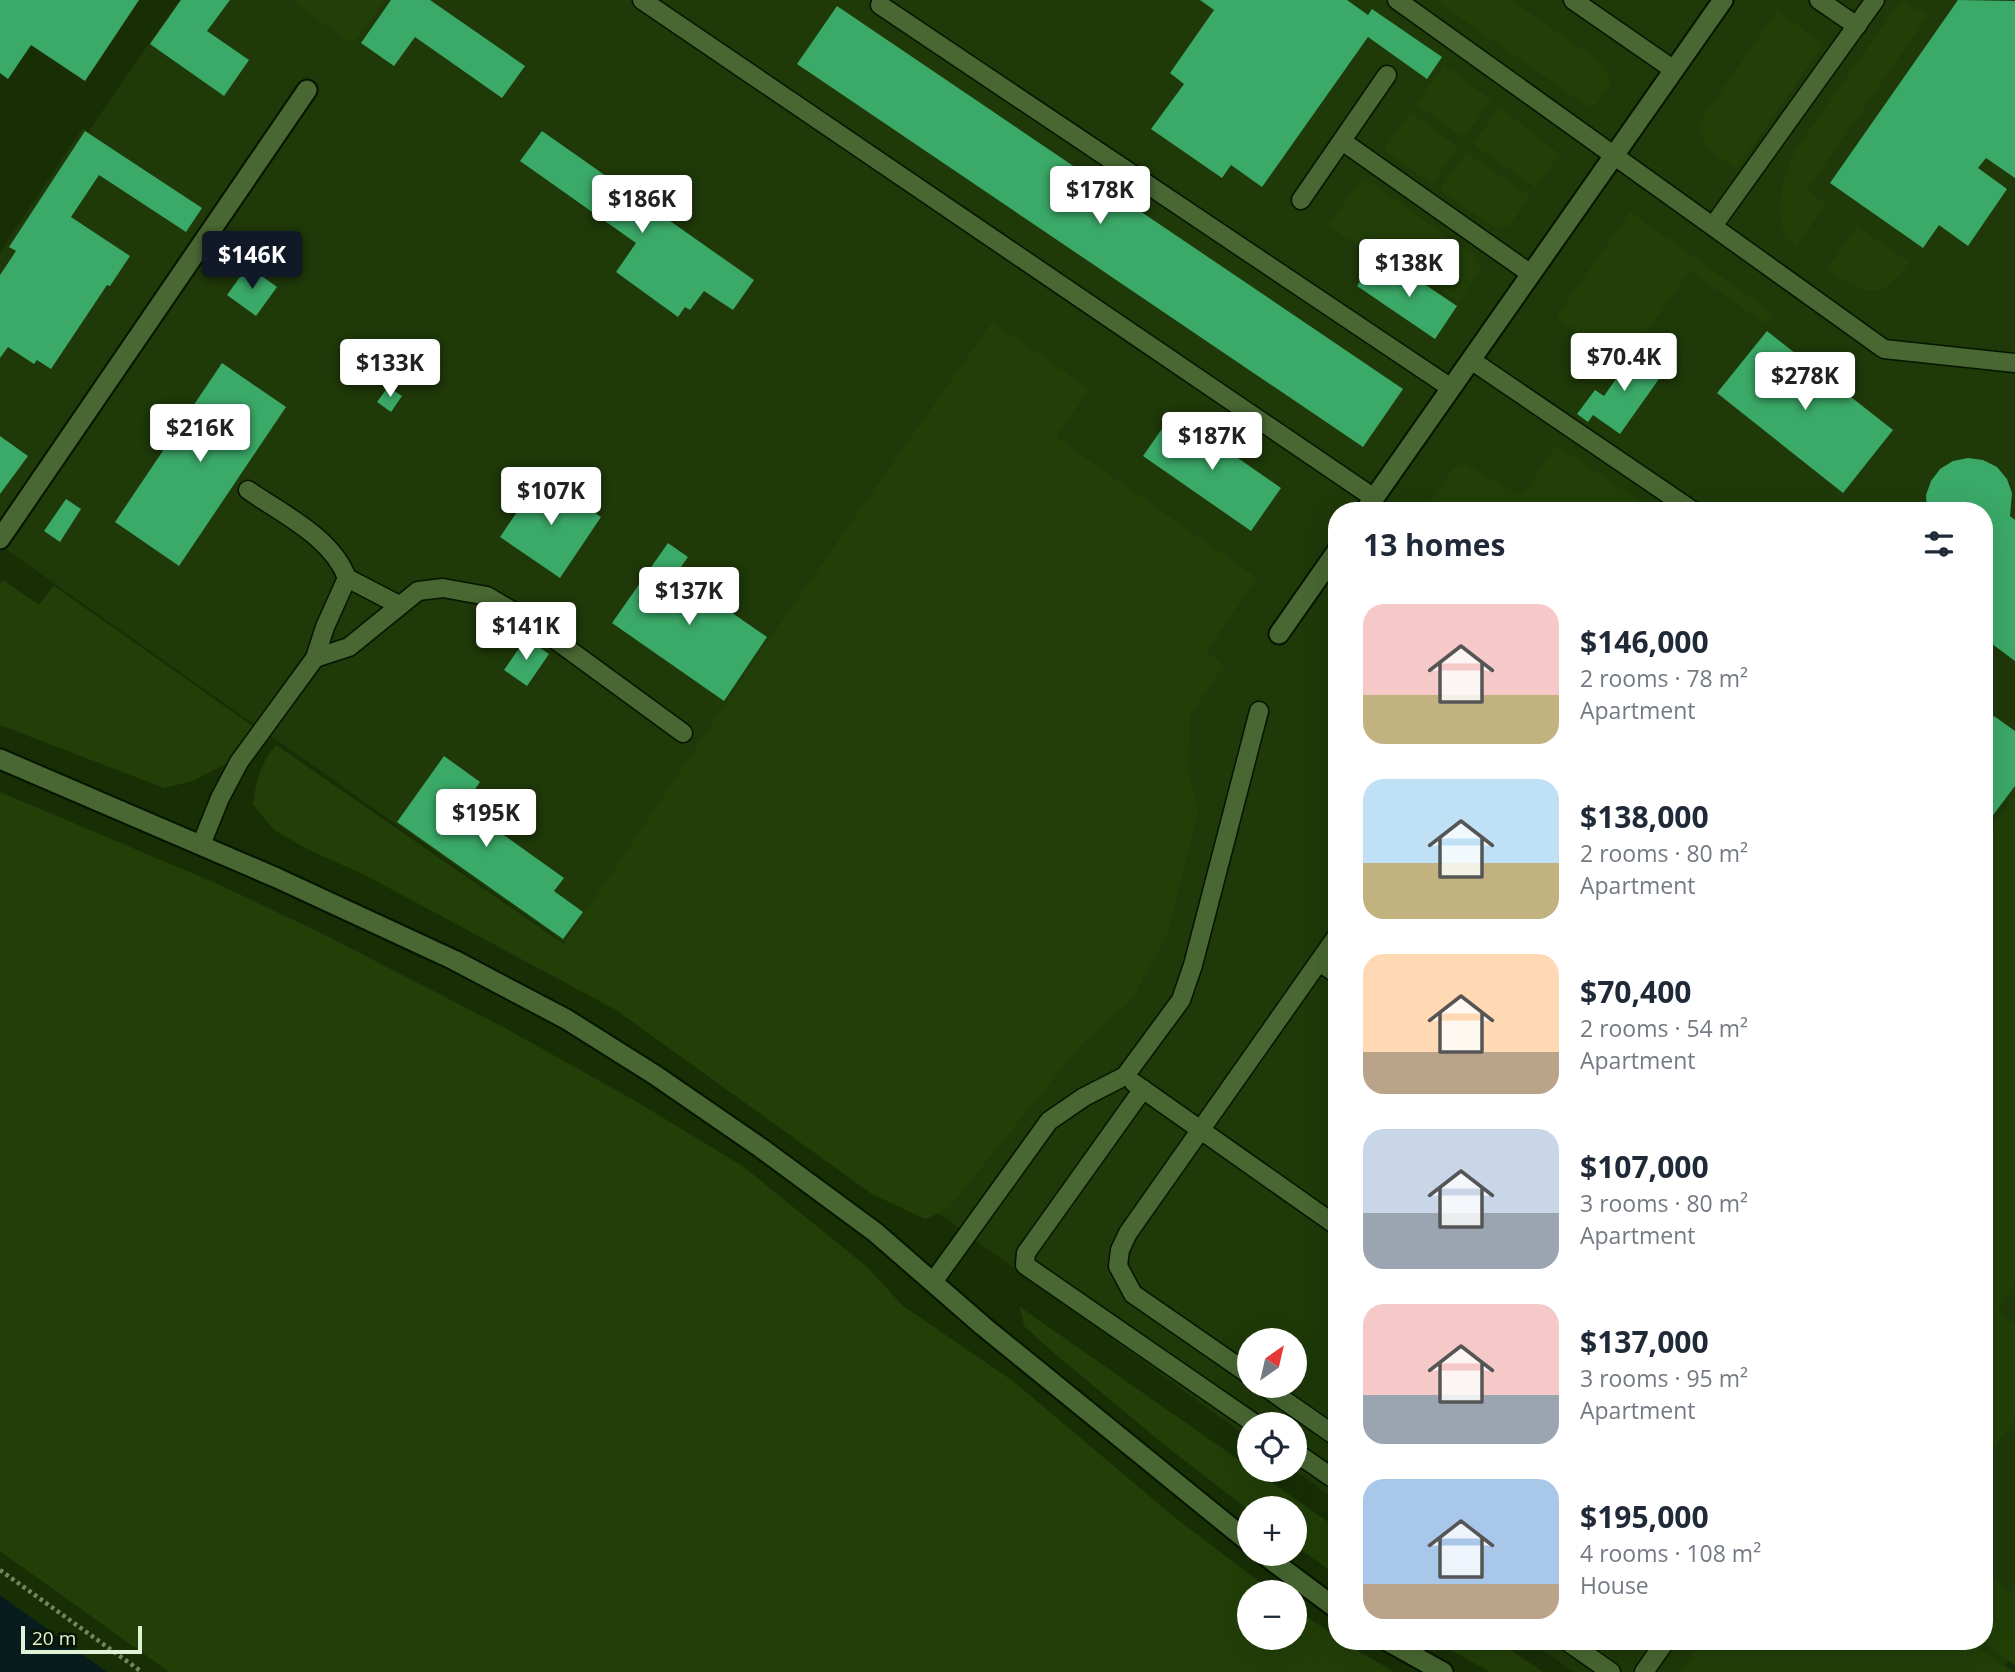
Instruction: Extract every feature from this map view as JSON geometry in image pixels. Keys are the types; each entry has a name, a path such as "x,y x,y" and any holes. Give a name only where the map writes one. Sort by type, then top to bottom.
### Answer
{"street":[{"path":"1371,502 1723,0"},
{"path":"0,539 307,90"},
{"path":"1279,634 1328,564"},
{"path":"0,759 201,845 453,960 566,1019 655,1075 761,1148 875,1232 983,1326 1237,1532"},
{"path":"1279,1566 1328,1602"},
{"path":"1403,1650 1443,1672"}],"lane":[{"path":"642,0 1365,502"},
{"path":"1397,0 1884,349 2015,363"},
{"path":"1573,0 1674,70"},
{"path":"1819,0 1857,26"},
{"path":"1713,226 1875,0"},
{"path":"880,5 1451,388"},
{"path":"1301,200 1387,75"},
{"path":"1342,141 1531,274"},
{"path":"1471,360 1680,502"},
{"path":"248,490 317,537 341,563 347,578 399,605"},
{"path":"201,845 220,798 239,762 315,658 325,627 347,578"},
{"path":"315,658 349,647 418,590 443,588 487,596 531,622 683,733"},
{"path":"933,1282 1049,1121 1084,1097 1125,1076 1181,1000 1193,965 1258,711"},
{"path":"1237,1367 1133,1294 1118,1266 1120,1250 1128,1233 1328,949"},
{"path":"1319,962 1328,968"},
{"path":"1125,1076 1328,1220"},
{"path":"1143,1089 1026,1253 1025,1265 1238,1412"},
{"path":"1282,1398 1328,1431"},
{"path":"1307,1460 1328,1475"},
{"path":"1579,1650 1611,1672"},
{"path":"1644,1672 1659,1650"}],"path":[{"path":"0,1570 142,1672"}],"shaded area":[{"path":"179,0 2015,0 2015,1652 2000,1672 1574,1672 1543,1650 1993,1650 1993,502 1328,502 1328,1495 1307,1479 1307,1412 1237,1412 1237,1429 562,941 0,545 0,252 83,128 88,132"},
{"path":"291,0 385,0 353,44"},
{"path":"1435,0 1511,0 1602,63 1610,78 1610,85 1595,106 1588,107"},
{"path":"1901,0 1928,16 1807,190 1826,204 1796,247 1787,238 1780,214 1783,185 1792,159"},
{"path":"1777,11 1824,44 1737,169 1705,144 1700,121"},
{"path":"1444,65 1491,100 1464,138 1416,104"},
{"path":"1499,107 1560,154 1536,188 1473,144"},
{"path":"1410,112 1458,147 1432,184 1384,150"},
{"path":"1466,152 1530,196 1510,225 1496,229 1440,190"},
{"path":"1367,180 1476,257 1481,269 1459,302 1399,262 1394,270 1328,226 1359,182"},
{"path":"1630,212 1773,313 1766,324 1690,271 1623,365 1556,317"},
{"path":"1857,226 1909,262 1899,275 1880,289 1861,289 1827,269"},
{"path":"992,322 1090,389 1056,437 1257,578 1206,652 1224,665 1190,716 1188,769 1198,811 1168,932 1133,998 1080,1046 947,1210 925,1219 872,1194 616,1010 365,875 309,850 274,830 253,805 260,773 276,745 564,944 769,639"},
{"path":"1556,445 1642,502 1430,502 1453,469 1464,463 1509,489 1520,493 1527,489"},
{"path":"3,580 39,605 54,586 254,727 231,761 193,781 164,788 0,725 0,584"},
{"path":"0,792 220,885 323,934 503,1027 632,1099 744,1167 867,1267 903,1306 1013,1381 1173,1516 1257,1580 1237,1580 1237,1650 1307,1650 1307,1617 1328,1631 1328,1650 1357,1650 1394,1672 169,1672 0,1551"},
{"path":"2015,795 2015,1280 1999,1311 2015,1325 2015,1419 1993,1449 1993,826"},
{"path":"1020,1307 1237,1459 1237,1482 1271,1482 1291,1496 1237,1496 1237,1501 1167,1447 1024,1326"},
{"path":"1307,1507 1328,1522 1328,1569 1307,1554"},
{"path":"1993,1577 2011,1594 2015,1590 2015,1665 1993,1649"},
{"path":"1451,1650 1511,1650 1543,1672 1490,1672"},
{"path":"1695,1650 1982,1650 2014,1672 1680,1672"}],"water":[{"path":"0,1595 107,1672 0,1672"}],"building":[{"path":"0,0 139,0 85,81 31,45 8,79 0,73"},
{"path":"181,0 230,0 207,31 249,60 224,96 150,44"},
{"path":"391,0 430,0 525,66 502,98 415,37 394,66 361,43"},
{"path":"1200,0 1347,0 1368,15 1372,9 1442,57 1427,79 1368,37 1262,187 1231,165 1222,178 1151,129 1184,84 1170,73 1214,10"},
{"path":"1958,0 2015,1 2015,178 1986,158 1978,168 2007,189 1968,246 1939,225 1923,248 1830,183"},
{"path":"837,6 1403,389 1363,447 797,64"},
{"path":"85,131 202,208 186,232 99,175 71,217 130,256 110,286 107,285 51,369 37,360 34,364 8,347 0,358 0,275 16,251 9,247"},
{"path":"542,131 754,280 733,310 704,291 690,310 685,307 678,317 616,272 636,243 520,161"},
{"path":"1372,263 1392,277 1399,267 1457,306 1435,339 1357,286"},
{"path":"248,266 277,287 256,316 227,295"},
{"path":"1767,331 1893,430 1843,493 1717,393"},
{"path":"1637,349 1666,369 1620,434 1593,415 1588,422 1577,414 1595,390 1604,396"},
{"path":"222,363 286,407 179,566 115,522"},
{"path":"388,387 402,396 391,412 377,402"},
{"path":"1173,413 1281,488 1251,531 1143,456"},
{"path":"0,436 28,456 0,494"},
{"path":"1968,458 1983,460 1997,467 2007,479 2012,493 2010,516 2015,520 2015,661 1993,645 1993,502 1926,502 1931,481 1940,469 1953,461"},
{"path":"541,477 601,517 560,578 500,537"},
{"path":"66,499 81,509 60,542 44,531"},
{"path":"668,543 688,557 676,574 767,637 724,701 612,623"},
{"path":"526,638 549,654 527,686 504,670"},
{"path":"1993,717 2015,731 2015,786 1993,815"},
{"path":"444,756 480,782 463,806 564,878 554,891 583,912 563,939 397,822"}]}
